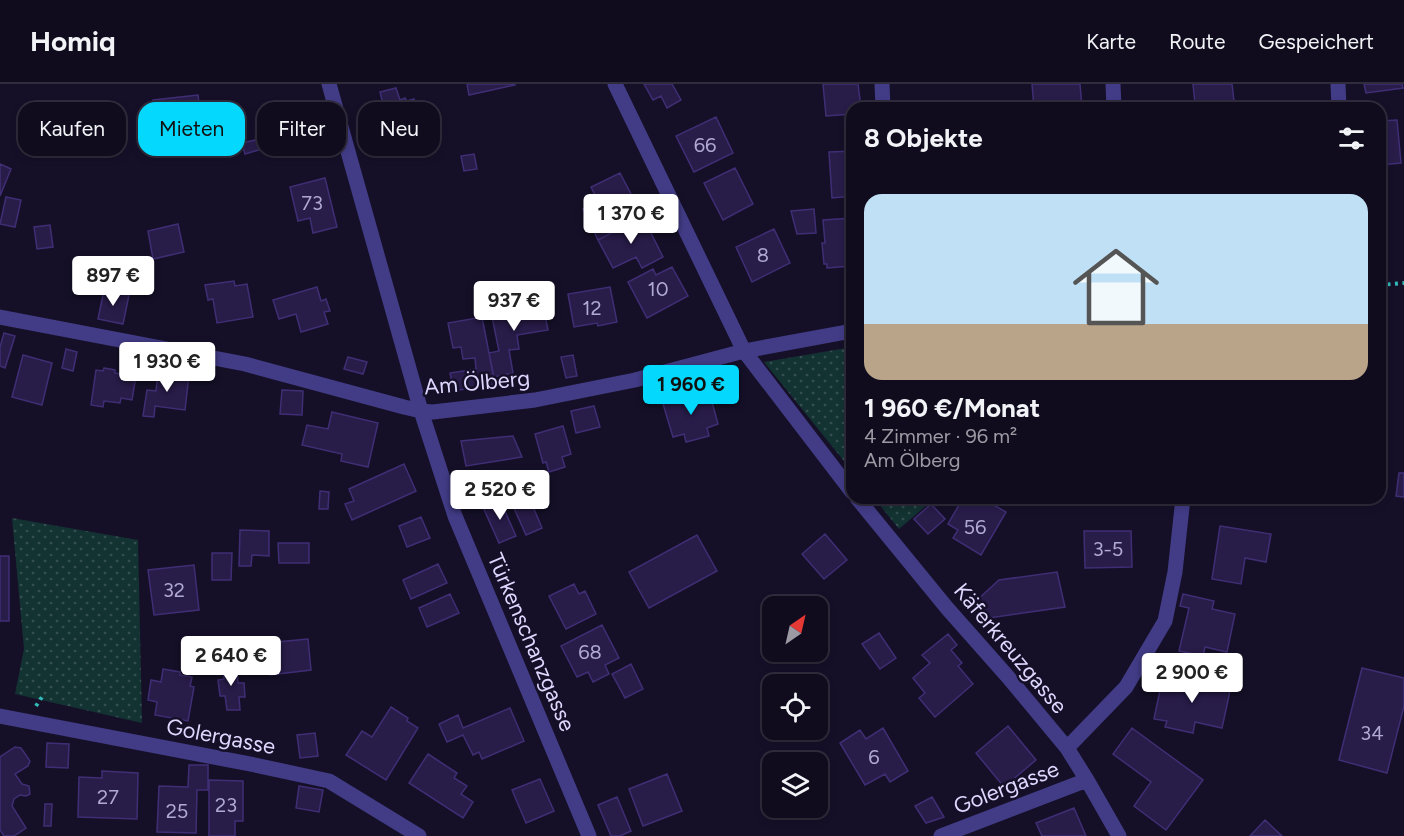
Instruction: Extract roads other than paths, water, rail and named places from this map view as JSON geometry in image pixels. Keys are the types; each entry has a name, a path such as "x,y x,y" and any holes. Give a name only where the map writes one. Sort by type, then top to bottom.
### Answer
{"street":[{"name":"Türkenschanzgasse","path":"329,84 421,411 455,516 589,836"},
{"path":"615,84 744,351 846,484"},
{"path":"882,84 883,102"},
{"path":"1113,84 1114,102"},
{"path":"1338,84 1339,102"},
{"name":"Am Ölberg","path":"0,317 245,364 421,411 465,409 535,400 635,380 744,351 846,332"},
{"name":"Käferkreuzgasse","path":"862,504 940,600 1067,748 1088,780 1119,836"},
{"path":"1067,748 1126,687 1166,621 1175,572 1182,504"},
{"name":"Golergasse","path":"0,716 329,781 419,836"},
{"name":"Golergasse","path":"941,836 1088,780"}]}
